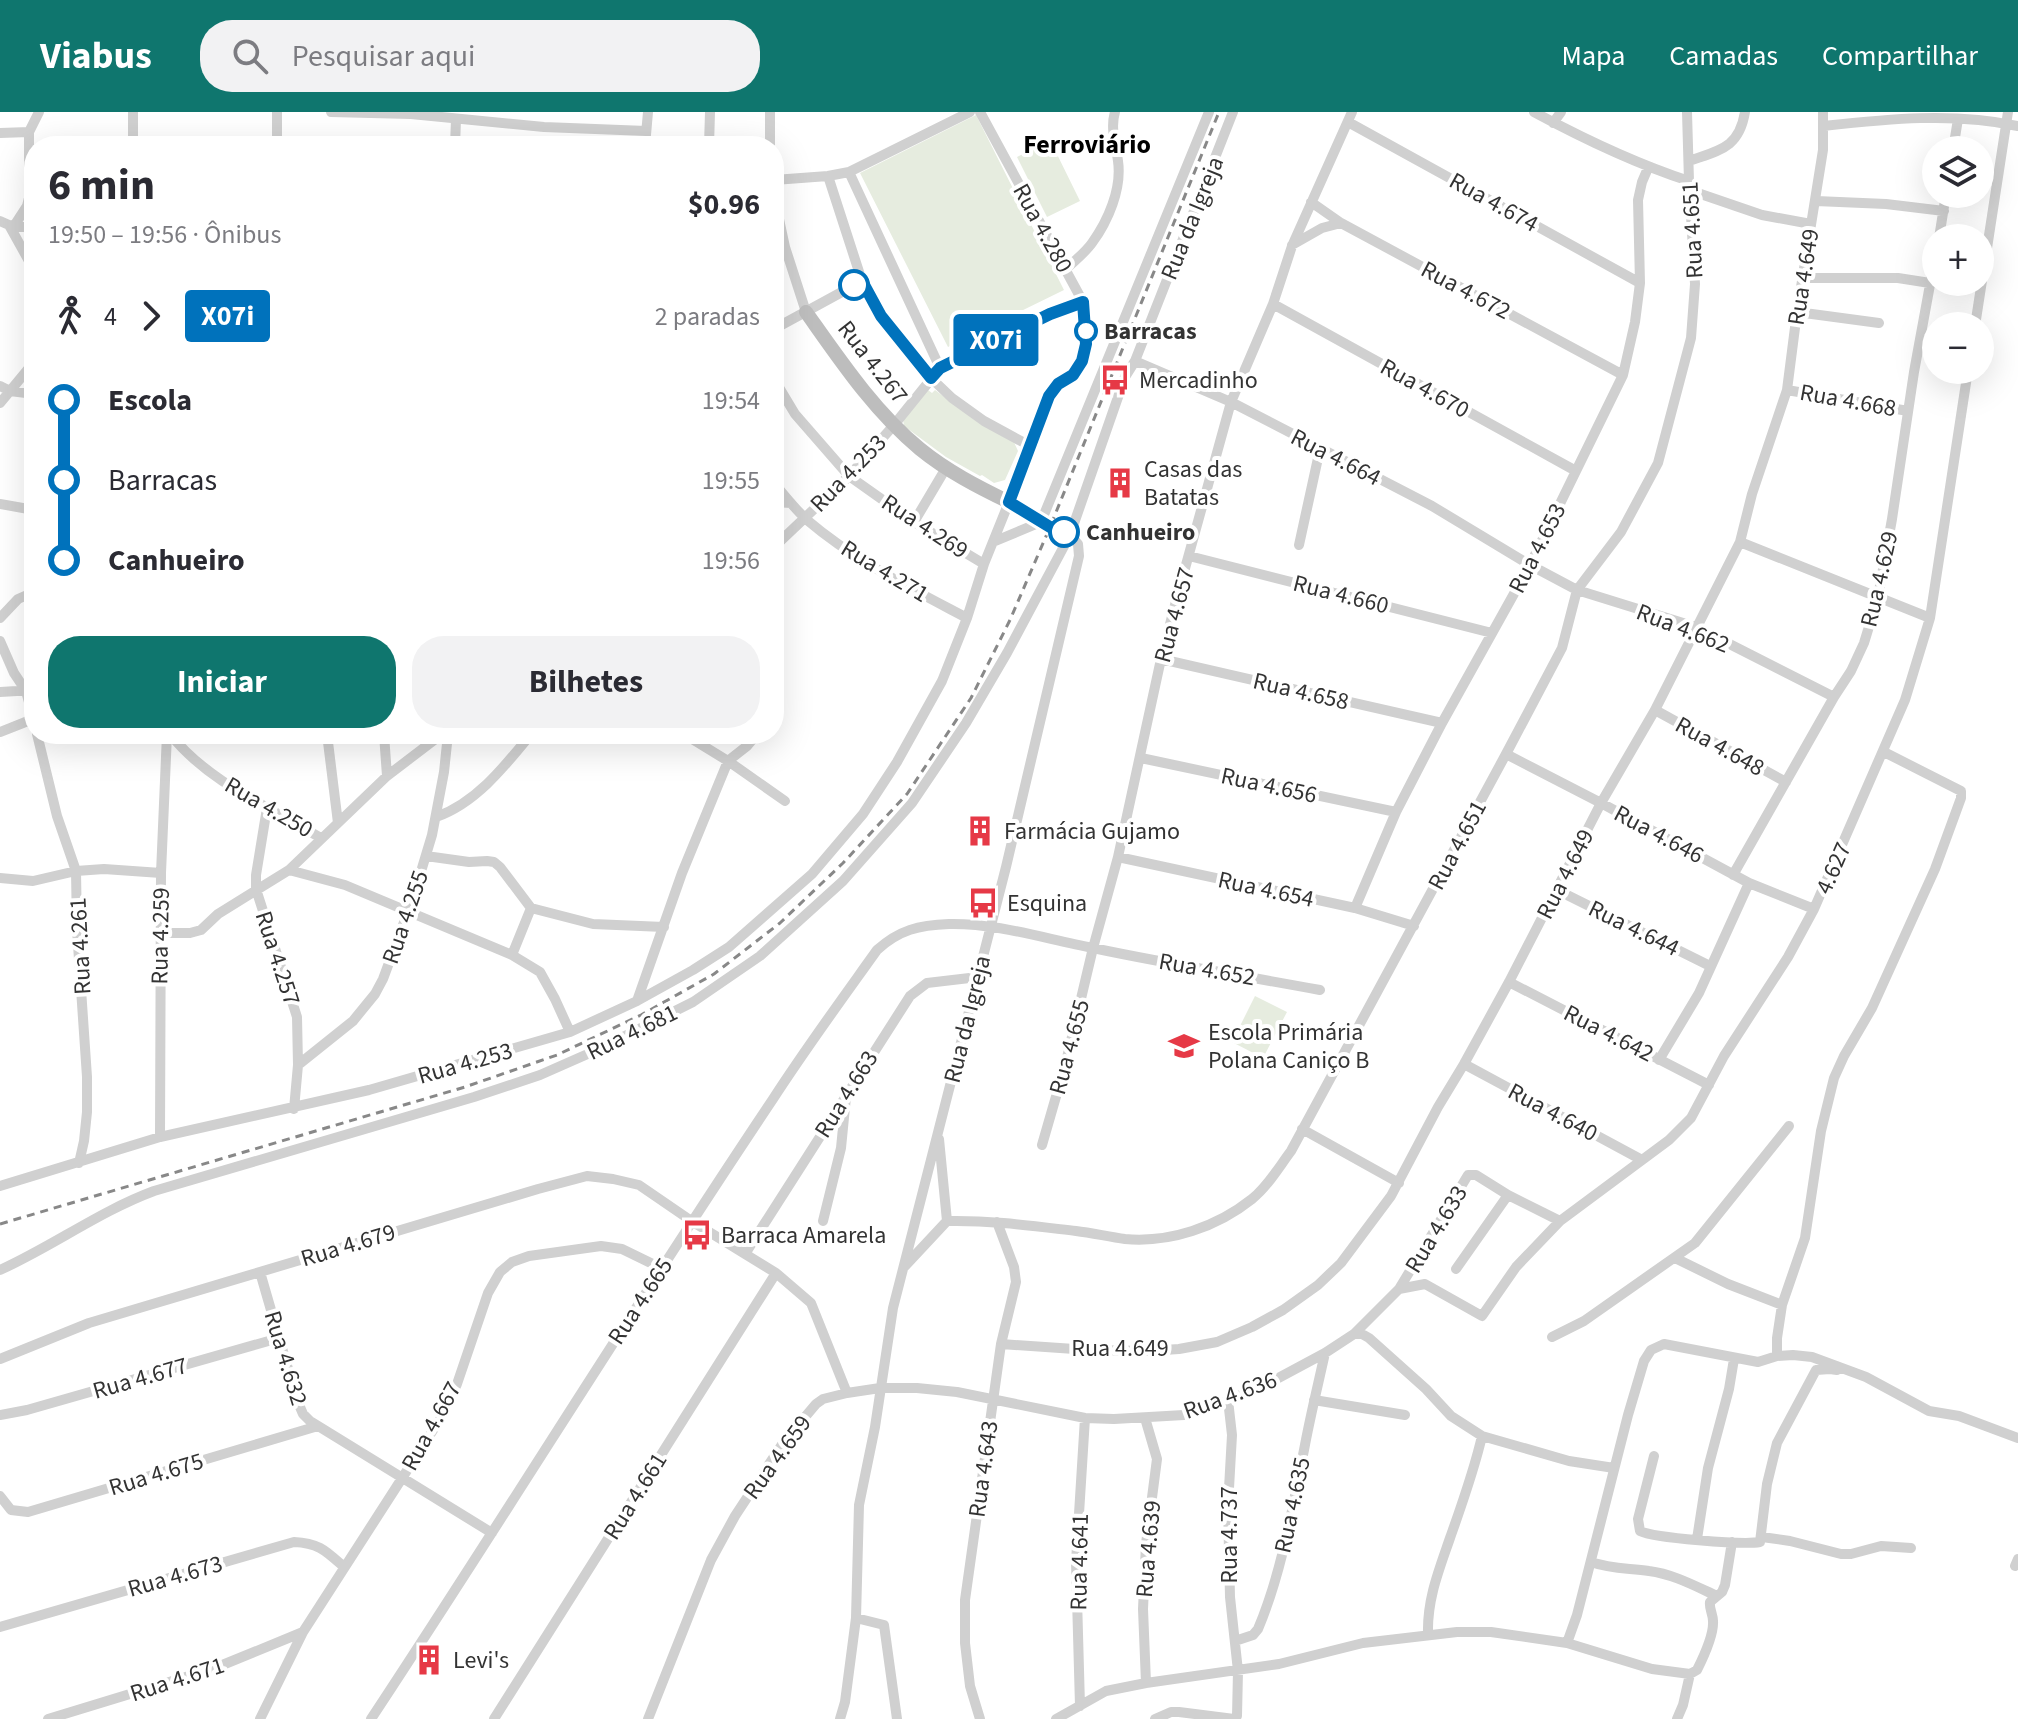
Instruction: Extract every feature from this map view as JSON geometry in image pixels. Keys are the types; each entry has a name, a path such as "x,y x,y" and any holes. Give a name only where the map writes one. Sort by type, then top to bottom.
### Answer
{"street":[{"path":"29,136 39,112"},
{"path":"133,112 133,136"},
{"path":"277,112 277,136"},
{"path":"331,112 411,113 544,127 646,131"},
{"path":"646,136 648,112"},
{"path":"709,136 710,112"},
{"path":"770,112 770,136"},
{"path":"784,179 849,172 970,112"},
{"name":"Rua 4.280","path":"980,112 1083,302"},
{"path":"1065,270 1091,244 1107,217 1119,186 1112,122 1115,112"},
{"path":"993,542 1041,522 1209,112"},
{"name":"Rua da Igreja","path":"840,1719 856,1618 859,1505 875,1427 893,1308 991,926 1079,556 1078,544 1073,538 1125,377 1135,361 1233,112"},
{"path":"1534,112 1576,136 1762,215 1811,224"},
{"path":"1553,123 1561,112"},
{"name":"Rua 4.651","path":"947,1221 997,1222 1127,1239 1178,1235 1208,1226 1255,1197 1291,1151 1562,648 1577,590 1621,532 1658,463 1691,338 1695,284 1687,112"},
{"path":"1689,161 1715,152 1735,140 1745,112"},
{"name":"Rua 4.649","path":"1001,1344 1149,1351 1217,1342 1283,1310 1318,1285 1341,1263 1391,1196 1509,982 1601,803 1655,710 1740,542 1752,494 1787,390 1823,150 1823,112"},
{"path":"1823,126 1890,116 2007,118 2018,126"},
{"name":"Rua 4.657","path":"1093,948 1118,857 1161,659 1231,402 1273,304 1292,246 1350,117"},
{"name":"Rua 4.674","path":"1350,117 1640,283"},
{"path":"1977,312 2007,118"},
{"path":"455,136 456,119"},
{"path":"1955,136 1958,119"},
{"path":"0,133 29,132"},
{"name":"Rua 4.653","path":"1355,908 1396,812 1530,565 1623,375 1640,283 1638,200 1648,168"},
{"path":"849,172 940,368"},
{"path":"828,176 862,281 881,316 931,378 952,398 984,421 1030,446"},
{"path":"1816,201 1886,204 1944,211"},
{"name":"Rua 4.672","path":"1311,202 1341,223 1623,375"},
{"path":"24,208 5,224 24,254"},
{"path":"1942,224 1944,208"},
{"path":"1292,246 1322,228 1341,223"},
{"name":"Rua 4.267","path":"784,242 806,312 847,371 894,425 920,449 946,468 1009,502"},
{"path":"1802,278 1898,278 1922,282"},
{"path":"784,324 862,281"},
{"name":"Rua 4.629","path":"1733,875 1851,671 1864,643 1878,597 1928,296"},
{"name":"Rua 4.253","path":"0,1186 160,1137 294,1109 384,1086 570,1032 637,1001 693,970 745,935 812,874 863,814 897,762 942,681 1049,396 1058,384 1073,375 1082,361 1086,344 1083,302 1050,314 940,368 849,476 784,538"},
{"name":"Rua 4.670","path":"1273,304 1576,471"},
{"path":"1797,312 1879,323"},
{"name":"Rua 4.664","path":"1135,361 1231,402 1432,506 1530,565"},
{"path":"0,403 5,389 24,371"},
{"name":"4.627","path":"1399,1289 1425,1284 1482,1316 1516,1267 1560,1221 1669,1140 1691,1118 1724,1056 1788,957 1814,909 1905,700 1930,618 1966,384"},
{"name":"Rua 4.668","path":"1787,390 1908,411"},
{"name":"Rua 4.269","path":"784,396 795,414 849,476 914,522 984,564"},
{"path":"1299,545 1320,449"},
{"path":"914,522 946,468"},
{"name":"Rua 4.271","path":"784,495 827,536 875,569 967,618"},
{"path":"1009,502 1073,538"},
{"path":"784,503 791,503"},
{"path":"0,504 24,508"},
{"name":"Rua 4.681","path":"0,1270 141,1196 540,1075 693,1002 760,956 843,881 912,803 973,711 1073,538"},
{"path":"1740,542 1930,618"},
{"name":"Rua 4.660","path":"1189,556 1492,633"},
{"name":"Rua 4.662","path":"1530,565 1577,590 1696,627 1834,697"},
{"path":"0,618 24,596"},
{"path":"0,641 14,673 24,684"},
{"name":"Rua 4.658","path":"1161,659 1442,723"},
{"path":"0,692 24,691"},
{"name":"Rua 4.648","path":"1655,710 1786,782"},
{"path":"0,732 24,724"},
{"name":"Rua 4.261","path":"39,744 57,816 76,871 87,1077 87,1112 79,1163"},
{"name":"Rua 4.259","path":"160,1137 161,873 167,744"},
{"name":"Rua 4.250","path":"177,744 198,765 321,838 387,776 429,744"},
{"path":"328,744 338,823"},
{"path":"385,744 387,776"},
{"name":"Rua 4.255","path":"298,1065 347,1027 375,994 383,979 426,856 436,817 447,744"},
{"path":"436,817 460,806 500,770 522,744"},
{"path":"700,744 785,801"},
{"path":"637,1001 682,873 728,761 749,744"},
{"path":"1777,1356 1782,1305 1805,1238 1821,1131 1834,1078 1872,1008 1935,869 1961,798 1961,791 1884,752"},
{"name":"Rua 4.646","path":"1506,754 1733,875 1814,909"},
{"name":"Rua 4.656","path":"1141,758 1396,812"},
{"name":"Rua 4.257","path":"267,808 256,889 297,1017 298,1065 294,1109"},
{"path":"160,933 201,930 218,914 289,870 321,838"},
{"path":"426,856 494,862 531,908 593,924 664,927"},
{"name":"Rua 4.654","path":"1118,857 1355,908 1414,926"},
{"path":"0,878 33,881 76,871 104,869 161,873"},
{"path":"289,870 327,879 512,955 540,972 570,1032"},
{"path":"1659,1060 1699,993 1749,883"},
{"name":"Rua 4.644","path":"1557,890 1710,966"},
{"path":"512,955 531,908"},
{"name":"Rua 4.665","path":"371,1719 661,1268 773,1098 877,950 907,929 948,924 991,926"},
{"name":"Rua 4.652","path":"991,926 1320,990"},
{"name":"Rua 4.655","path":"1042,1145 1093,948"},
{"name":"Rua 4.663","path":"745,1254 910,996 927,983 978,977"},
{"name":"Rua 4.642","path":"1509,982 1709,1085"},
{"name":"Rua 4.640","path":"1464,1064 1642,1160"},
{"path":"823,1221 841,1148 847,1094"},
{"path":"1552,1337 1584,1321 1695,1243 1789,1126"},
{"path":"1302,1129 1399,1183"},
{"path":"903,1268 947,1221 938,1131"},
{"name":"Rua 4.633","path":"1399,1289 1468,1175 1476,1175 1560,1221"},
{"name":"Rua 4.679","path":"0,1359 89,1323 476,1206 587,1176 639,1185 693,1222"},
{"path":"1456,1269 1508,1195"},
{"path":"693,1222 776,1273 811,1303 847,1393"},
{"name":"Rua 4.643","path":"980,1719 970,1686 965,1643 965,1600 1001,1344 1016,1282 1014,1267 997,1222"},
{"name":"Rua 4.667","path":"260,1719 303,1632 444,1413 488,1293 500,1272 512,1262 529,1256 601,1246 622,1249 661,1268"},
{"path":"1675,1258 1728,1284 1782,1305"},
{"name":"Rua 4.632","path":"260,1272 303,1414 492,1533"},
{"name":"Rua 4.661","path":"494,1719 776,1273"},
{"name":"Rua 4.636","path":"847,1393 880,1388 917,1388 957,1392 1085,1418 1184,1415 1205,1410 1269,1383 1325,1353 1354,1334 1399,1289"},
{"path":"1354,1334 1369,1338 1451,1416 1482,1436 1569,1461 1614,1468"},
{"name":"Rua 4.677","path":"0,1415 279,1338"},
{"path":"1567,1643 1644,1361 1651,1350 1664,1344 1758,1362 1777,1356 1812,1357 1866,1377 1929,1411 1959,1416 2018,1438"},
{"name":"Rua 4.635","path":"1235,1641 1253,1635 1258,1629 1277,1574 1325,1353"},
{"path":"1697,1539 1708,1468 1734,1359"},
{"path":"1654,1456 1638,1519 1640,1531 1669,1538 1756,1544 1762,1537 1767,1484 1777,1443 1816,1370 1830,1369 1866,1377"},
{"name":"Rua 4.659","path":"648,1719 711,1560 735,1516 783,1443 816,1404 847,1393"},
{"name":"Rua 4.737","path":"1228,1400 1232,1435 1228,1506 1230,1597 1238,1671 1236,1718"},
{"path":"1314,1400 1405,1415"},
{"name":"Rua 4.641","path":"1080,1706 1076,1562 1085,1418"},
{"name":"Rua 4.639","path":"1145,1418 1157,1459 1146,1544 1143,1609 1146,1683"},
{"name":"Rua 4.675","path":"0,1496 11,1510 28,1512 318,1426"},
{"path":"1428,1634 1433,1586 1482,1436"},
{"path":"1762,1537 1841,1554 1881,1546 1911,1548"},
{"name":"Rua 4.673","path":"0,1627 294,1542 309,1542 322,1548 344,1567"},
{"path":"1056,1719 1106,1691 1279,1664 1363,1643 1428,1634 1491,1632 1567,1643 1652,1669 1690,1674 1696,1672 1703,1658 1713,1621 1710,1602 1725,1585 1732,1542"},
{"path":"1591,1562 1611,1569 1668,1575 1717,1596"},
{"path":"856,1618 884,1625 897,1719"},
{"name":"Rua 4.671","path":"48,1719 215,1668 303,1632"},
{"path":"1677,1719 1690,1674"},
{"path":"1155,1719 1171,1712 1236,1718"}],"shaded area":[{"path":"976,115 1064,290 948,347 860,173"},
{"path":"1050,140 1080,201 1047,217 1017,157"},
{"path":"928,390 932,393 935,390 974,419 1013,440 1018,451 1005,480 994,483 980,476 946,457 904,426 903,419"},
{"path":"1255,996 1287,1012 1263,1058 1232,1042"}],"railway":[{"path":"0,1224 465,1087 557,1055 641,1015 714,974 780,923 843,863 907,794 971,698 1010,620 1050,527 1219,112"}],"bus line":[{"name":"X07i","path":"854,285 862,281 881,316 931,378 940,368 1050,314 1083,302 1086,344 1082,361 1073,375 1058,384 1049,396 1009,502 1064,532"}],"place":[{"name":"Barracas","path":"1086,331"},
{"name":"Mercadinho","path":"1115,380"},
{"name":"Casas das Batatas","path":"1120,483"},
{"name":"Canhueiro","path":"1064,532"},
{"name":"Farmácia Gujamo","path":"980,831"},
{"name":"Esquina","path":"983,903"},
{"name":"Escola Primária Polana Caniço B","path":"1184,1046"},
{"name":"Barraca Amarela","path":"697,1235"},
{"name":"Levi's","path":"429,1660"}],"district":[{"name":"Ferroviário","path":"1087,144"}]}
